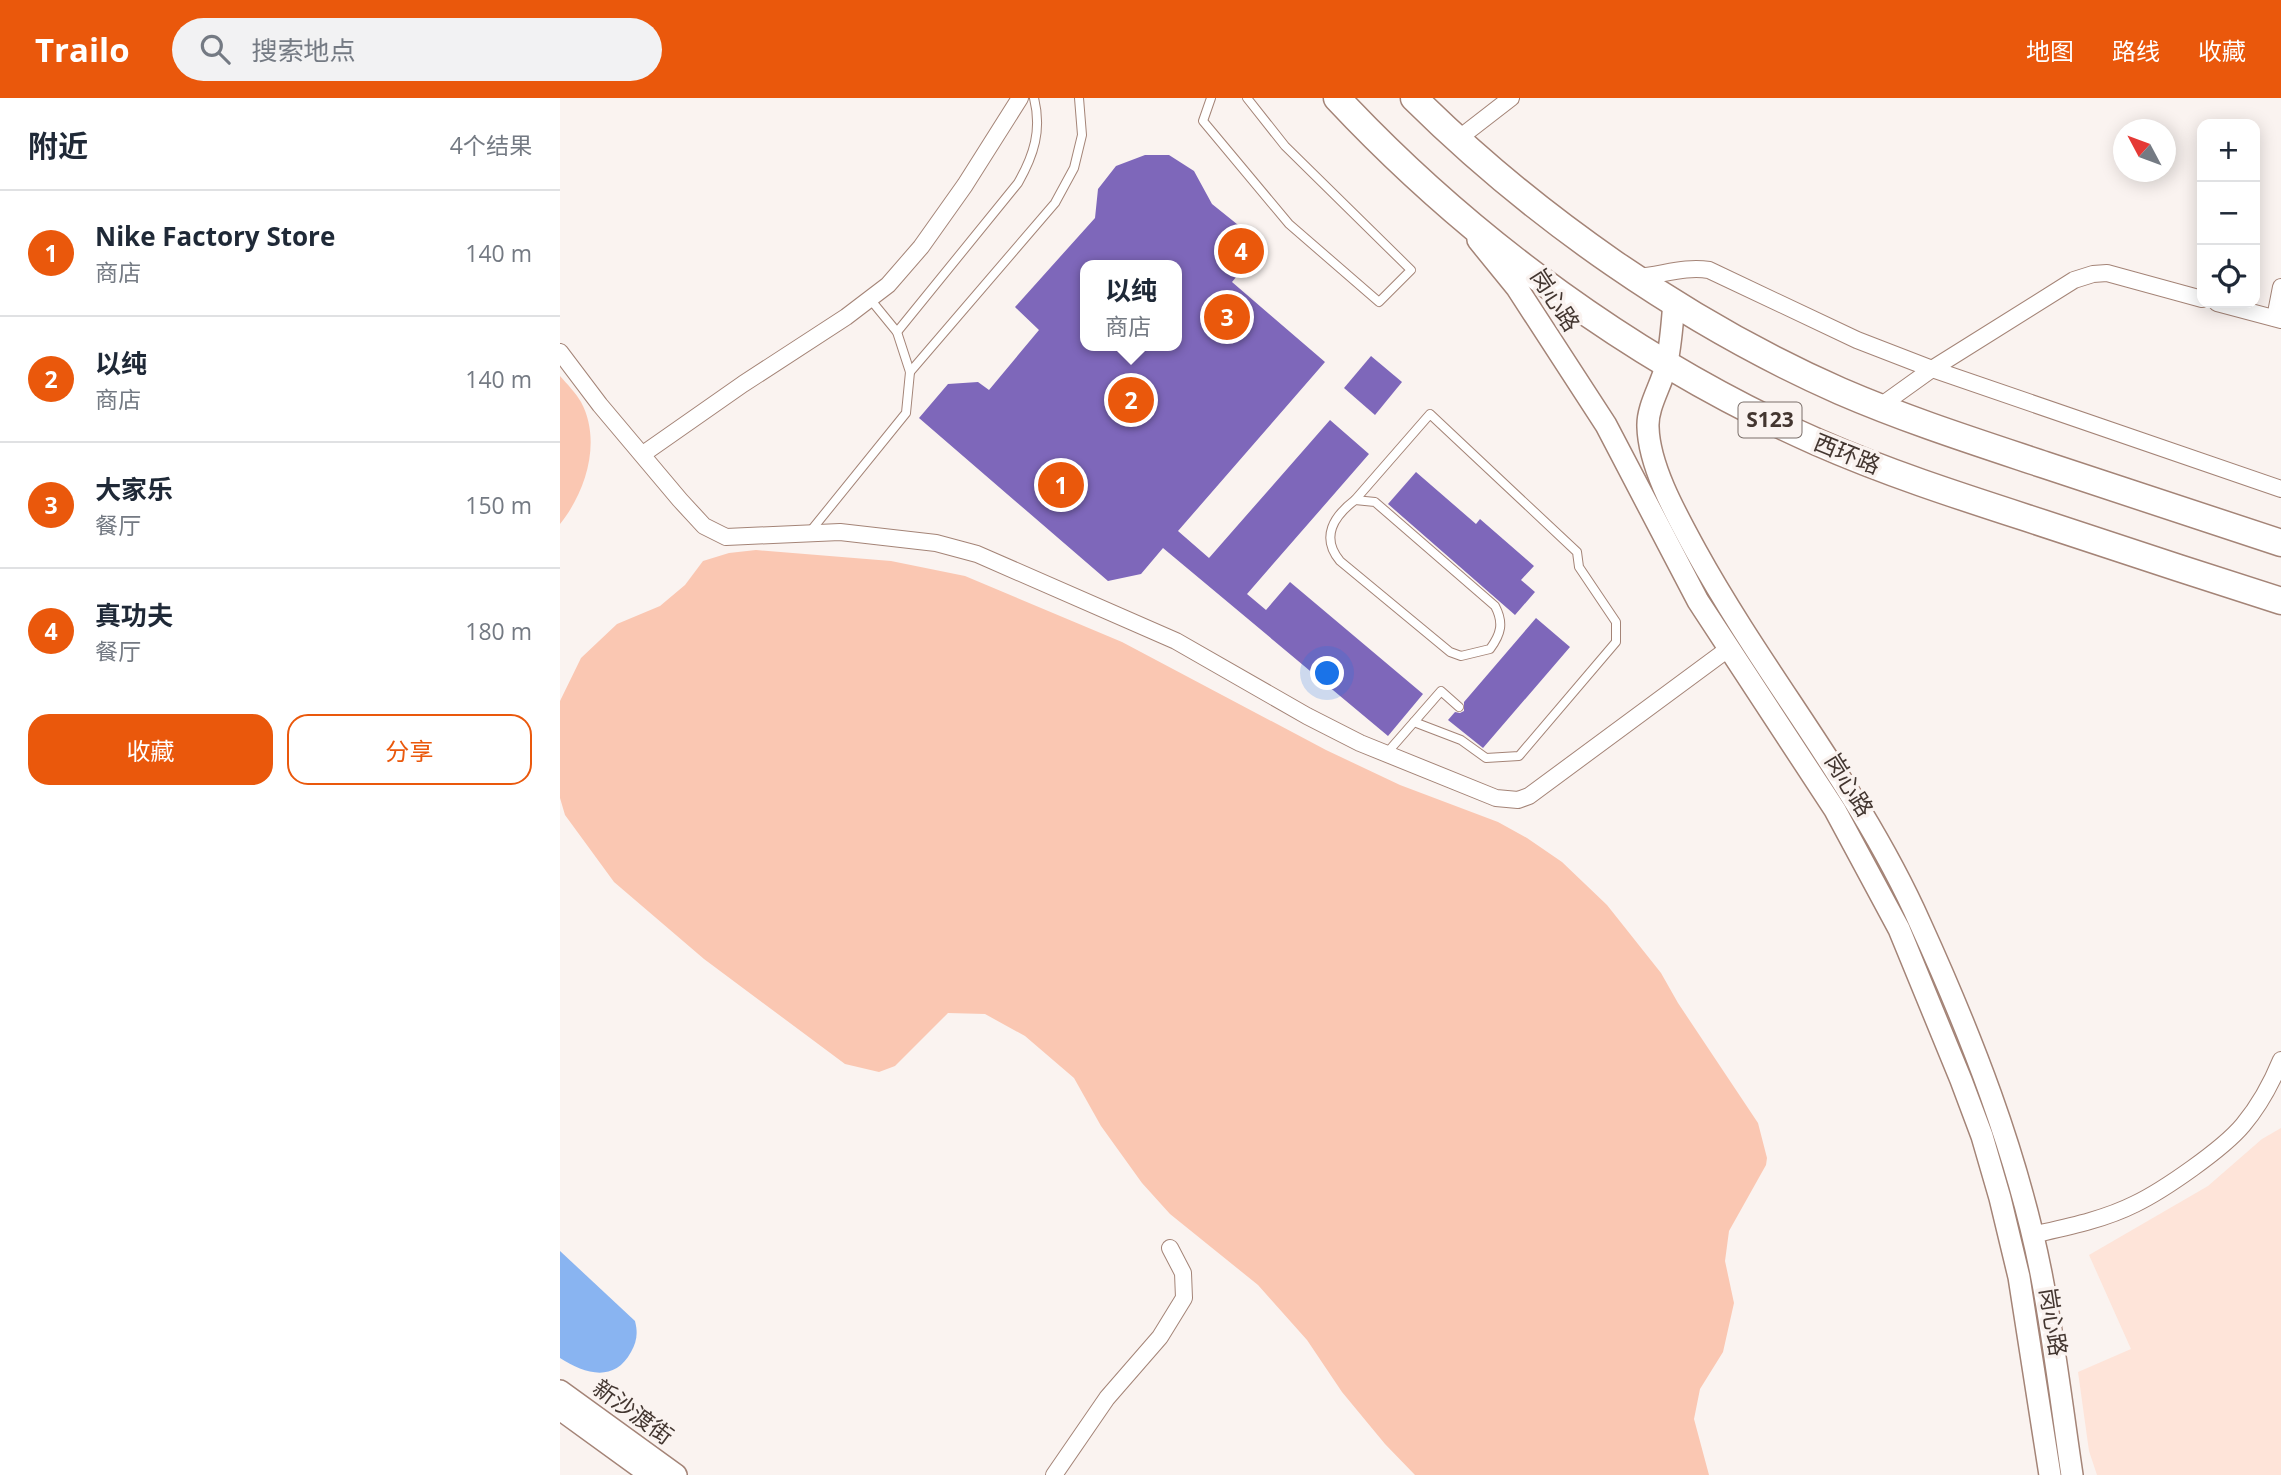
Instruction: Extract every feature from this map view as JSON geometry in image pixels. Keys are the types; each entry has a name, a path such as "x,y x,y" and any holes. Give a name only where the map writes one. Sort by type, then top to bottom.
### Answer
{"main road":[{"name":"西环路","path":"1337,98 1439,197 1553,288 1667,364 1769,420 1857,459 1938,489 2281,601"},
{"name":"S123","path":"1414,98 1458,139 1555,218 1634,277 1766,356 1879,407 1956,436 2281,543"}],"street":[{"path":"643,454 846,317 888,285 921,247 965,185 1020,98"},
{"path":"1458,139 1511,98"},
{"name":"岗心路","path":"1439,197 1517,288 1606,425 1698,601 1835,810 1899,929 1943,1032 1982,1136 2000,1198 2016,1265 2050,1475"},
{"path":"1634,277 1656,276 1693,267 1709,270 1857,340 1932,369 2281,489"},
{"path":"1879,407 1932,369 2074,280 2107,273 2197,298"},
{"path":"2236,308 2278,319 2281,287"},
{"name":"岗心路","path":"1674,303 1667,364 1648,418 1650,443 1657,469 1717,590 1854,798 1919,920 1958,1011 2003,1129 2032,1235 2041,1272 2072,1475"},
{"path":"560,352 600,405 680,500 704,526 726,537 840,532 924,542 977,554 1176,641 1307,716 1387,754 1496,797 1518,800 1530,796 1728,649"},
{"path":"2032,1235 2107,1216 2168,1185 2243,1126 2263,1096 2281,1060"},
{"path":"1054,1475 1107,1398 1160,1337 1184,1298 1183,1273 1170,1248"},
{"name":"新沙渡街","path":"560,1391 676,1475"},
{"name":"新沙渡街","path":"560,1409 651,1475"}],"lane":[{"path":"897,332 1018,183 1037,139 1038,114 1034,98"},
{"path":"910,372 1055,203 1074,168 1082,135 1079,98"},
{"path":"1211,98 1203,121 1289,224 1378,302 1411,270 1284,146 1247,98"},
{"path":"809,534 906,413 910,372 897,332 870,299"},
{"path":"1355,500 1375,502 1495,606 1501,625 1499,637 1490,649 1461,656 1450,652 1339,561 1333,553 1330,541 1332,526 1340,512 1355,500 1430,414 1577,552 1579,567 1616,622 1616,642 1519,756 1486,758 1461,740 1414,722"},
{"path":"1387,754 1441,691 1459,707"}],"shaded area":[{"path":"560,376 581,402 587,417 590,449 584,482 560,524"},
{"path":"756,550 891,561 965,576 1122,642 1326,750 1400,785 1498,822 1562,862 1607,905 1661,973 1758,1123 1767,1158 1766,1165 1729,1231 1725,1261 1734,1303 1723,1352 1700,1389 1694,1419 1709,1475 1415,1475 1342,1392 1307,1340 1258,1285 1170,1214 1142,1183 1101,1126 1074,1078 1025,1036 985,1014 948,1013 895,1066 879,1072 845,1064 704,959 614,882 565,815 560,798 560,701 581,658 617,624 660,606 685,585 703,561 729,553"},
{"path":"2281,1128 2281,1475 2097,1475 2089,1451 2078,1372 2131,1349 2089,1255 2208,1186 2262,1139"}],"water":[{"path":"560,1251 635,1321 637,1333 631,1352 624,1362 608,1372 589,1371 560,1358"}],"building":[{"path":"1145,155 1169,155 1194,171 1212,204 1263,245 1232,282 1325,362 1178,531 1209,558 1330,420 1369,454 1247,594 1266,610 1290,582 1423,694 1388,736 1163,548 1141,574 1108,581 919,418 948,384 978,382 989,390 1039,330 1015,307 1095,218 1098,189 1116,166"},
{"path":"1371,356 1402,382 1375,415 1344,388"},
{"path":"1416,472 1476,524 1480,519 1534,566 1521,580 1535,592 1515,615 1388,504"},
{"path":"1536,618 1570,647 1483,748 1448,720 1455,712 1464,711 1464,702"}],"place":[{"name":"真功夫","path":"1241,251"},
{"name":"大家乐","path":"1227,317"},
{"name":"以纯","path":"1131,400"},
{"name":"Nike Factory Store","path":"1061,485"}]}
